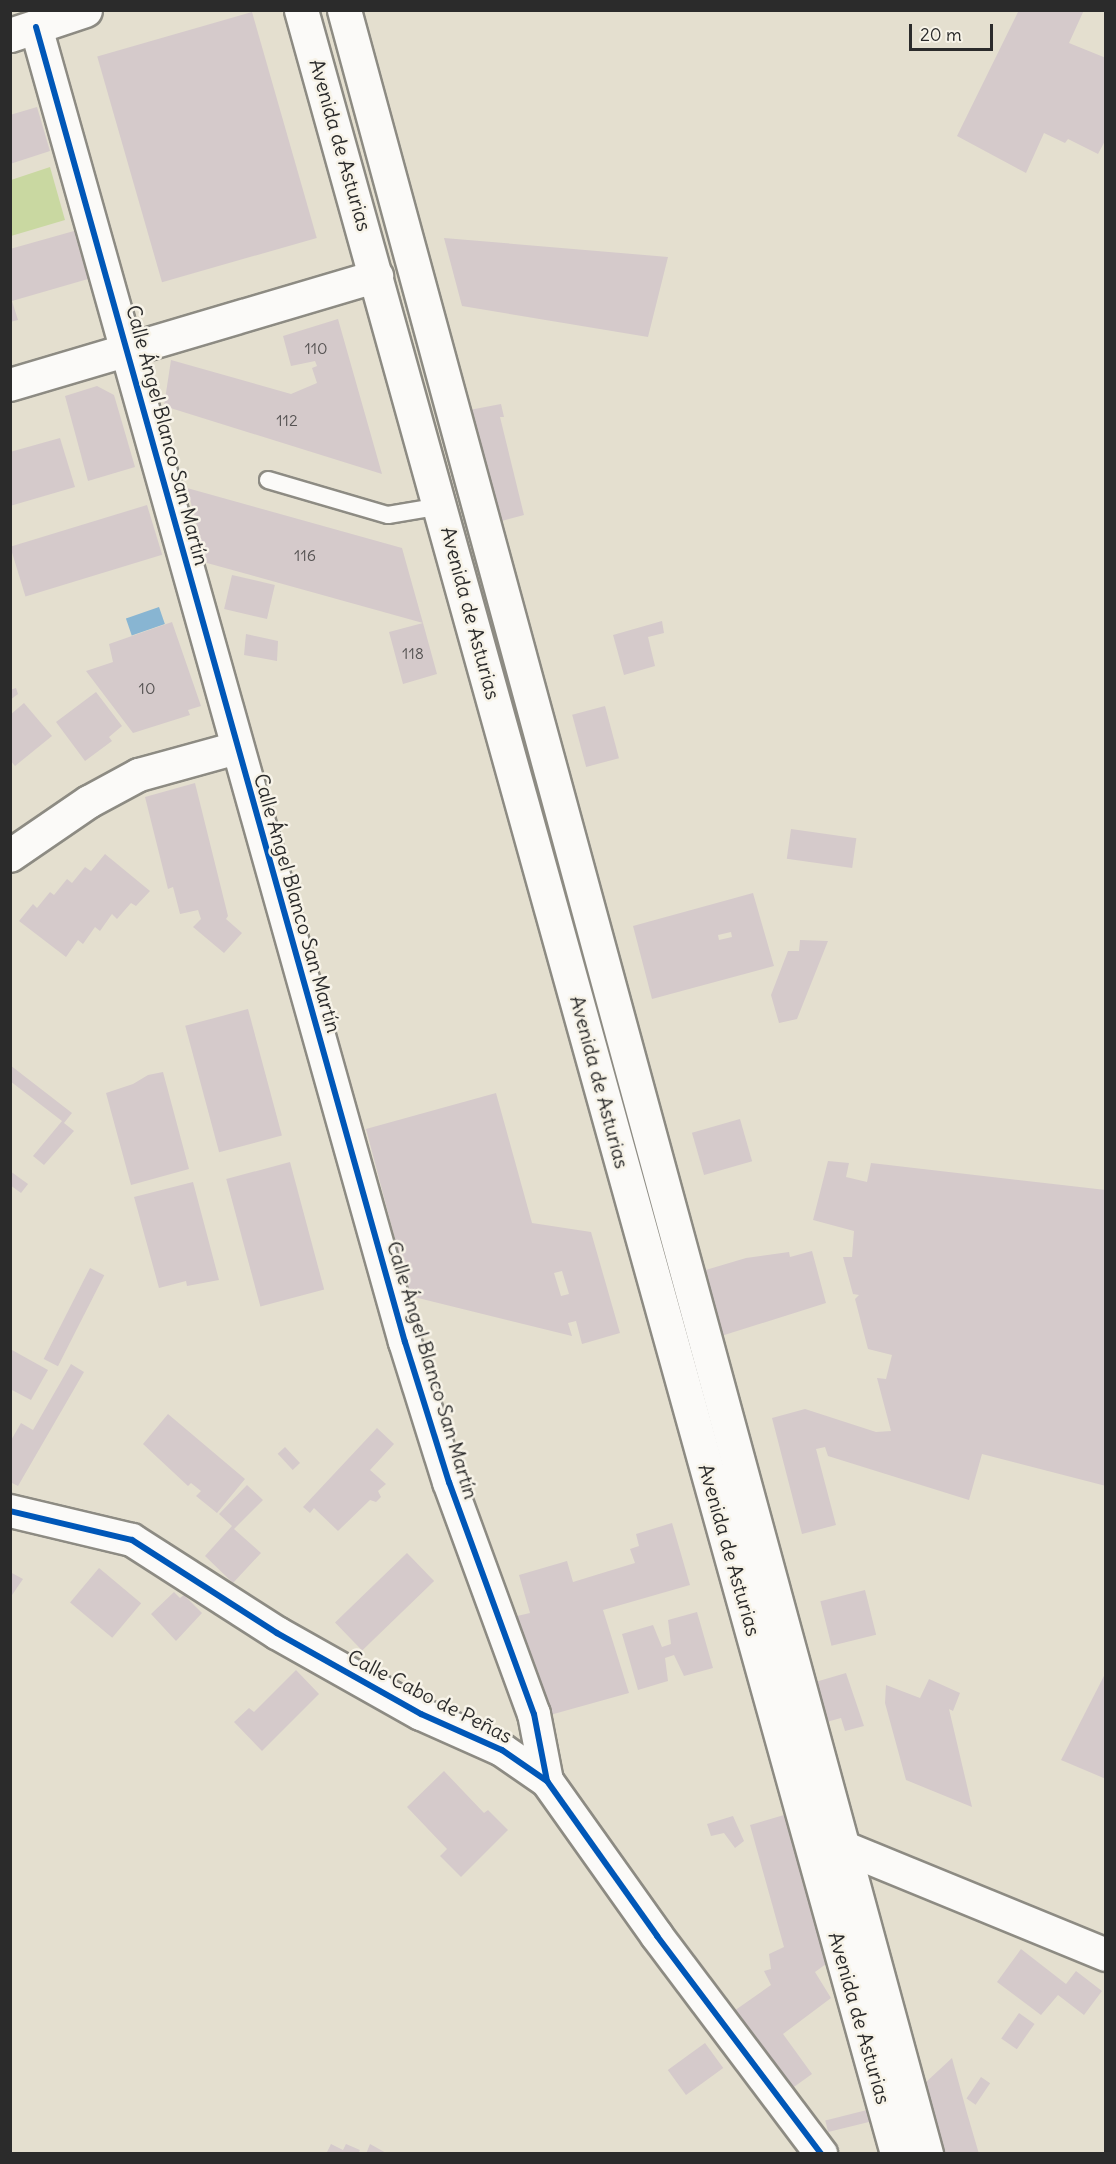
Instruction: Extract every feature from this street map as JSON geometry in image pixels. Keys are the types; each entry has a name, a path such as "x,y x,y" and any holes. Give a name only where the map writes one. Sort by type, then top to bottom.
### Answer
{"main road":[{"path":"23,31 85,10"},
{"name":"Avenida de Asturias","path":"301,10 441,506 897,2154"},
{"name":"Avenida de Asturias","path":"344,10 926,2154"}],"street":[{"name":"Calle Ángel Blanco San Martín","path":"23,31 128,350 237,748 405,1342 448,1482 534,1714 547,1781"},
{"path":"10,385 377,276"},
{"path":"10,856 89,802 139,776 237,748"},
{"name":"Calle Cabo de Peñas","path":"10,1511 132,1540 277,1633 421,1714 502,1750 547,1781 657,1936 821,2154"},
{"path":"843,1847 1106,1955"}],"lane":[{"path":"268,480 388,515 441,506"}],"green space":[{"path":"50,167 65,220 11,236 11,180"}],"water":[{"path":"159,607 165,624 132,635 126,618"}],"building":[{"path":"1019,10 1084,10 1069,43 1106,58 1106,139 1098,154 1068,139 1065,143 1044,133 1026,173 957,136"},
{"path":"252,12 317,238 162,282 97,56"},
{"path":"37,107 50,151 10,164 10,115"},
{"path":"74,231 88,279 12,301 18,320 10,322 10,249"},
{"path":"444,238 668,257 648,337 462,306"},
{"path":"338,319 382,474 164,406 171,360 291,394 317,383 312,368 317,366 315,361 291,366 283,336"},
{"path":"97,386 114,395 135,467 88,481 65,396"},
{"path":"501,404 504,417 500,417 524,515 490,524 459,412"},
{"path":"60,438 75,487 10,506 10,452"},
{"path":"187,488 402,548 423,623 207,563"},
{"path":"147,505 162,555 25,597 10,547"},
{"path":"232,575 275,585 267,619 224,609"},
{"path":"662,621 664,633 648,637 655,666 624,675 613,635"},
{"path":"172,622 201,706 188,710 190,715 133,733 86,671 113,662 109,644"},
{"path":"423,623 437,674 403,684 389,632"},
{"path":"246,634 278,641 277,661 244,655"},
{"path":"16,688 18,694 10,700 10,690"},
{"path":"96,692 122,726 109,737 112,741 85,761 56,722"},
{"path":"24,703 52,736 15,766 10,760 10,715"},
{"path":"605,706 619,758 586,767 572,715"},
{"path":"195,783 228,916 226,919 242,933 224,953 193,927 201,919 198,910 180,914 173,887 168,889 145,797"},
{"path":"791,829 856,838 852,868 787,859"},
{"path":"105,854 150,891 136,906 131,903 117,919 112,914 100,931 95,927 83,944 78,940 66,957 19,921 33,904 37,908 50,892 54,895 67,879 72,883 85,867 91,871"},
{"path":"753,893 774,966 652,999 633,926","holes":["731,932 732,937 719,940 718,935"]},
{"path":"800,940 828,941 797,1019 779,1023 771,995 788,951 799,951"},
{"path":"248,1009 282,1136 219,1152 185,1026"},
{"path":"10,1065 72,1113 64,1123 74,1131 44,1165 33,1156 62,1121 10,1081"},
{"path":"163,1072 189,1169 131,1185 106,1093 133,1084 148,1075"},
{"path":"496,1093 532,1223 591,1232 620,1333 582,1344 576,1321 568,1323 572,1336 410,1296 366,1129","holes":["562,1271 569,1294 561,1296 554,1273"]},
{"path":"740,1119 752,1161 704,1175 692,1133"},
{"path":"828,1161 849,1163 846,1177 867,1182 871,1163 1106,1190 1106,1486 982,1454 969,1500 828,1456 825,1447 816,1449 836,1525 802,1534 772,1418 805,1409 876,1432 891,1431 877,1378 886,1379 892,1355 868,1349 855,1299 859,1295 853,1294 843,1257 852,1257 854,1231 813,1220"},
{"path":"290,1162 324,1290 260,1307 226,1179"},
{"path":"10,1171 28,1184 21,1193 10,1185"},
{"path":"193,1182 219,1280 187,1286 186,1281 159,1288 134,1197"},
{"path":"812,1251 826,1303 718,1337 699,1272 746,1258 789,1252 790,1257"},
{"path":"90,1268 104,1275 58,1366 44,1359"},
{"path":"12,1350 48,1370 31,1400 10,1389"},
{"path":"71,1364 84,1372 18,1486 10,1482 10,1442 21,1423 33,1430"},
{"path":"168,1414 245,1479 217,1513 196,1496 201,1491 191,1483 188,1486 143,1444"},
{"path":"377,1428 394,1444 370,1470 386,1484 378,1491 381,1497 376,1502 370,1500 338,1531 314,1508 310,1513 303,1507"},
{"path":"285,1447 300,1463 293,1470 278,1454"},
{"path":"247,1485 263,1500 234,1529 261,1553 233,1583 205,1556 232,1526 219,1514"},
{"path":"672,1523 690,1585 603,1610 629,1693 550,1715 517,1616 530,1613 519,1575 567,1561 573,1582 635,1563 630,1549 639,1546 636,1534"},
{"path":"407,1553 434,1581 362,1651 335,1622"},
{"path":"99,1568 141,1603 112,1638 70,1602"},
{"path":"10,1572 23,1579 10,1598"},
{"path":"865,1590 876,1635 831,1646 820,1601"},
{"path":"174,1592 180,1598 184,1595 202,1613 176,1641 151,1614"},
{"path":"697,1612 713,1668 684,1676 674,1655 665,1658 668,1681 638,1690 622,1634 653,1625 662,1647 671,1644 668,1620"},
{"path":"296,1670 319,1694 262,1751 234,1722 249,1708 254,1712"},
{"path":"1106,1672 1106,1779 1061,1760"},
{"path":"846,1673 864,1726 845,1731 841,1718 823,1723 812,1683"},
{"path":"929,1679 960,1693 953,1711 949,1709 972,1807 906,1780 885,1703 886,1685 920,1698"},
{"path":"444,1771 484,1813 488,1810 508,1830 461,1877 440,1856 447,1849 407,1807"},
{"path":"784,1815 826,1964 815,1972 831,1998 783,2034 812,2074 791,2089 734,2011 771,1985 764,1971 771,1969 769,1954 784,1947 750,1825"},
{"path":"733,1816 744,1841 735,1848 724,1833 711,1836 707,1824"},
{"path":"1021,1949 1066,1984 1076,1971 1102,1991 1084,2015 1058,1995 1041,2015 997,1982"},
{"path":"1019,2013 1035,2024 1017,2049 1001,2038"},
{"path":"705,2043 723,2068 686,2095 668,2070"},
{"path":"952,2058 979,2154 945,2154 925,2083"},
{"path":"981,2077 990,2083 976,2105 966,2099"},
{"path":"867,2110 870,2122 828,2132 825,2120"},
{"path":"331,2144 343,2150 346,2144 360,2150 358,2154 326,2154"},
{"path":"370,2144 388,2154 366,2154"}],"cycle path":[{"path":"36,27 405,1342 449,1482 534,1714 547,1781"},
{"path":"10,1511 132,1540 277,1633 421,1714 502,1750 547,1781 657,1936 821,2154"}]}
